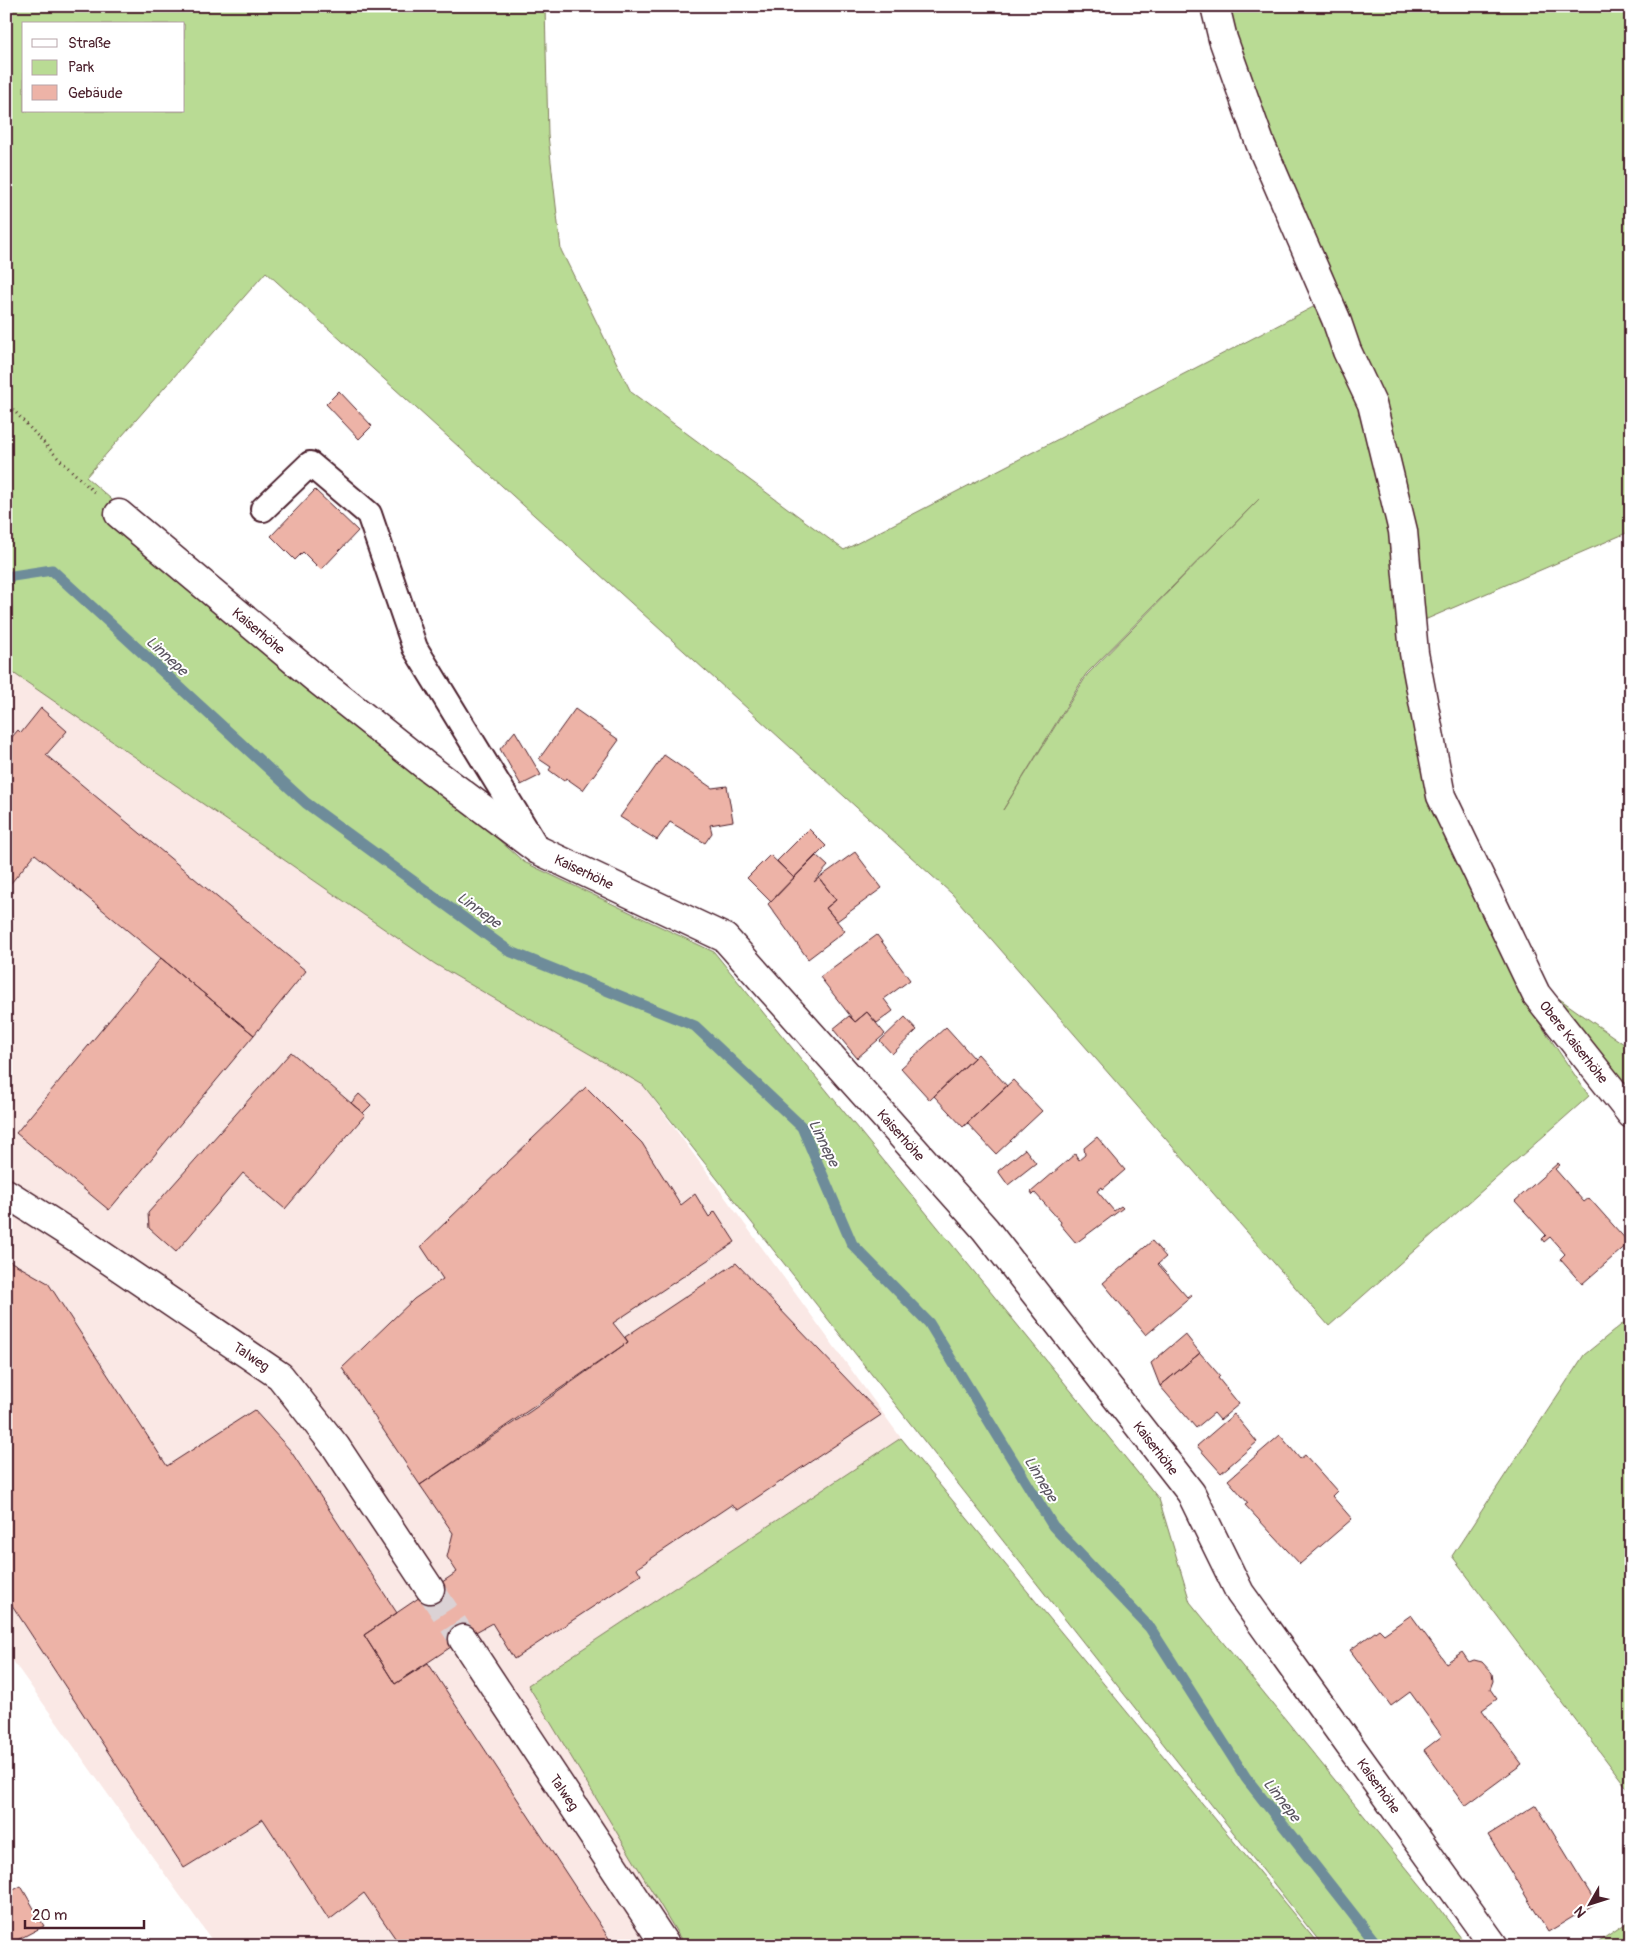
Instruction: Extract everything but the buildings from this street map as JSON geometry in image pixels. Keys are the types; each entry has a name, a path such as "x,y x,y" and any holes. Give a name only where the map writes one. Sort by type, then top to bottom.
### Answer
{"street":[{"name":"Obere Kaiserhöhe","path":"1215,6 1223,39 1260,143 1336,319 1347,351 1372,404 1404,531 1414,653 1441,796 1536,994 1631,1114"},
{"name":"Kaiserhöhe","path":"119,514 314,677 426,766 538,850 725,938 985,1229 1190,1493 1240,1593 1494,1946"},
{"name":"Talweg","path":"6,1194 83,1243 280,1376 336,1447 430,1589"},
{"name":"Talweg","path":"463,1639 666,1946"}],"lane":[{"path":"263,509 310,464 369,514 415,648 538,850"}],"path":[{"path":"6,402 58,458 119,514"}],"shaded area":[{"path":"6,668 435,964 643,1085 901,1438 528,1685 686,1946 216,1946 8,1654 6,1654"}],"green space":[{"path":"6,6 545,6 548,135 561,250 631,392 844,550 1317,305 1359,398 1392,529 1428,790 1526,1003 1589,1096 1329,1326 952,894 266,272 86,477 524,862 714,952 1159,1499 1190,1602 1435,1903 1467,1946 1323,1946 643,1085 435,964 6,668","holes":["1259,499 1087,675 1003,810 1086,674"]},
{"path":"1226,6 1631,6 1631,531 1420,622 1410,518"},
{"path":"1554,995 1631,1049 1631,1093"},
{"path":"1631,1317 1631,1793 1452,1556 1584,1355"},
{"path":"901,1438 1320,1946 685,1946 528,1685"},
{"path":"1631,1920 1631,1946 1592,1946"}],"waterway":[{"name":"Linnepe","path":"6,577 52,570 306,803 509,951 695,1026 802,1127 852,1244 929,1323 1053,1526 1150,1628 1246,1778 1378,1946"}],"tunnel":[{"path":"430,1589 463,1639"}]}
